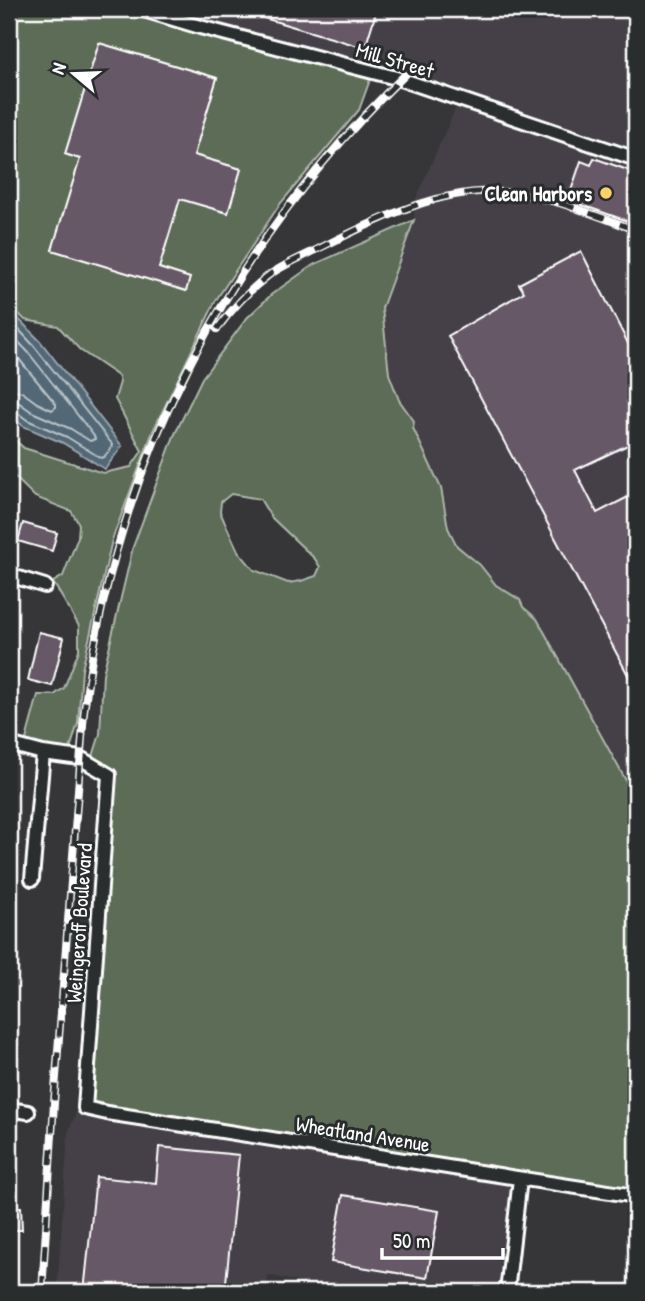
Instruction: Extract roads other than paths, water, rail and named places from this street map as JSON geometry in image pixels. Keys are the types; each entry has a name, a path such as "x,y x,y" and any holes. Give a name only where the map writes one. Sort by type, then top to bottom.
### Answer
{"street":[{"name":"Mill Street","path":"140,9 400,79 636,159"},
{"path":"9,575 45,586"},
{"path":"9,744 43,753 32,879"},
{"name":"Weingeroff Boulevard","path":"43,753 80,758 109,775 85,1108"},
{"name":"Wheatland Avenue","path":"85,1108 636,1196"},
{"path":"9,1110 28,1112"},
{"path":"507,1292 520,1179"}],"water":[{"path":"9,309 40,341 122,446 105,469 63,443 23,426 9,414"}],"railway":[{"path":"42,1292 84,712 100,619 123,530 153,444 191,361 236,282 288,207 347,135 412,68"},
{"path":"217,329 248,293 276,271 389,215 434,200 480,192 520,194 570,206 636,230"}],"place":[{"name":"Clean Harbors","path":"606,193"}]}
